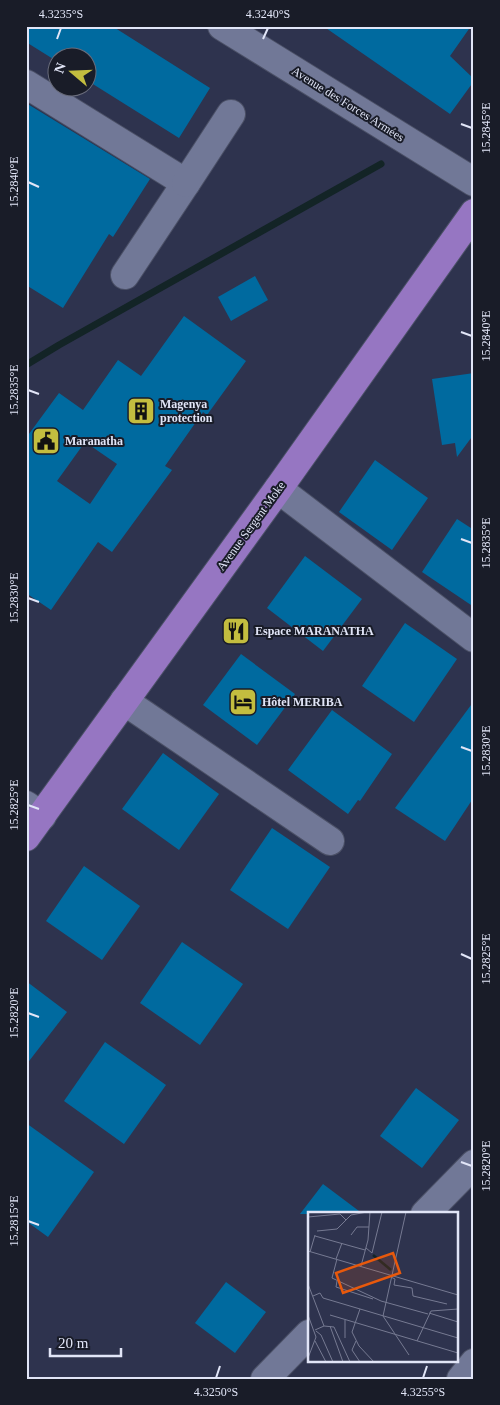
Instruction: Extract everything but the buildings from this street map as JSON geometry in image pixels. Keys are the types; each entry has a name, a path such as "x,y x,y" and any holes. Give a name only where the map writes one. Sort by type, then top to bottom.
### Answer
{"main road":[{"name":"Avenue Sergent Moke","path":"31,820 124,701 278,489 474,213"}],"street":[{"name":"Avenue des Forces Armées","path":"222,26 474,182"},
{"path":"26,84 186,183"},
{"path":"125,275 231,114"},
{"path":"278,489 474,638"},
{"path":"124,701 330,841"},
{"path":"427,1212 474,1164"},
{"path":"265,1379 308,1335"},
{"path":"461,1379 474,1362"}],"waterway":[{"path":"26,365 381,164"}],"place":[{"name":"Magenya protection","path":"141,411"},
{"name":"Maranatha","path":"46,441"},
{"name":"Espace MARANATHA","path":"236,631"},
{"name":"Hôtel MERIBA","path":"243,702"}]}
